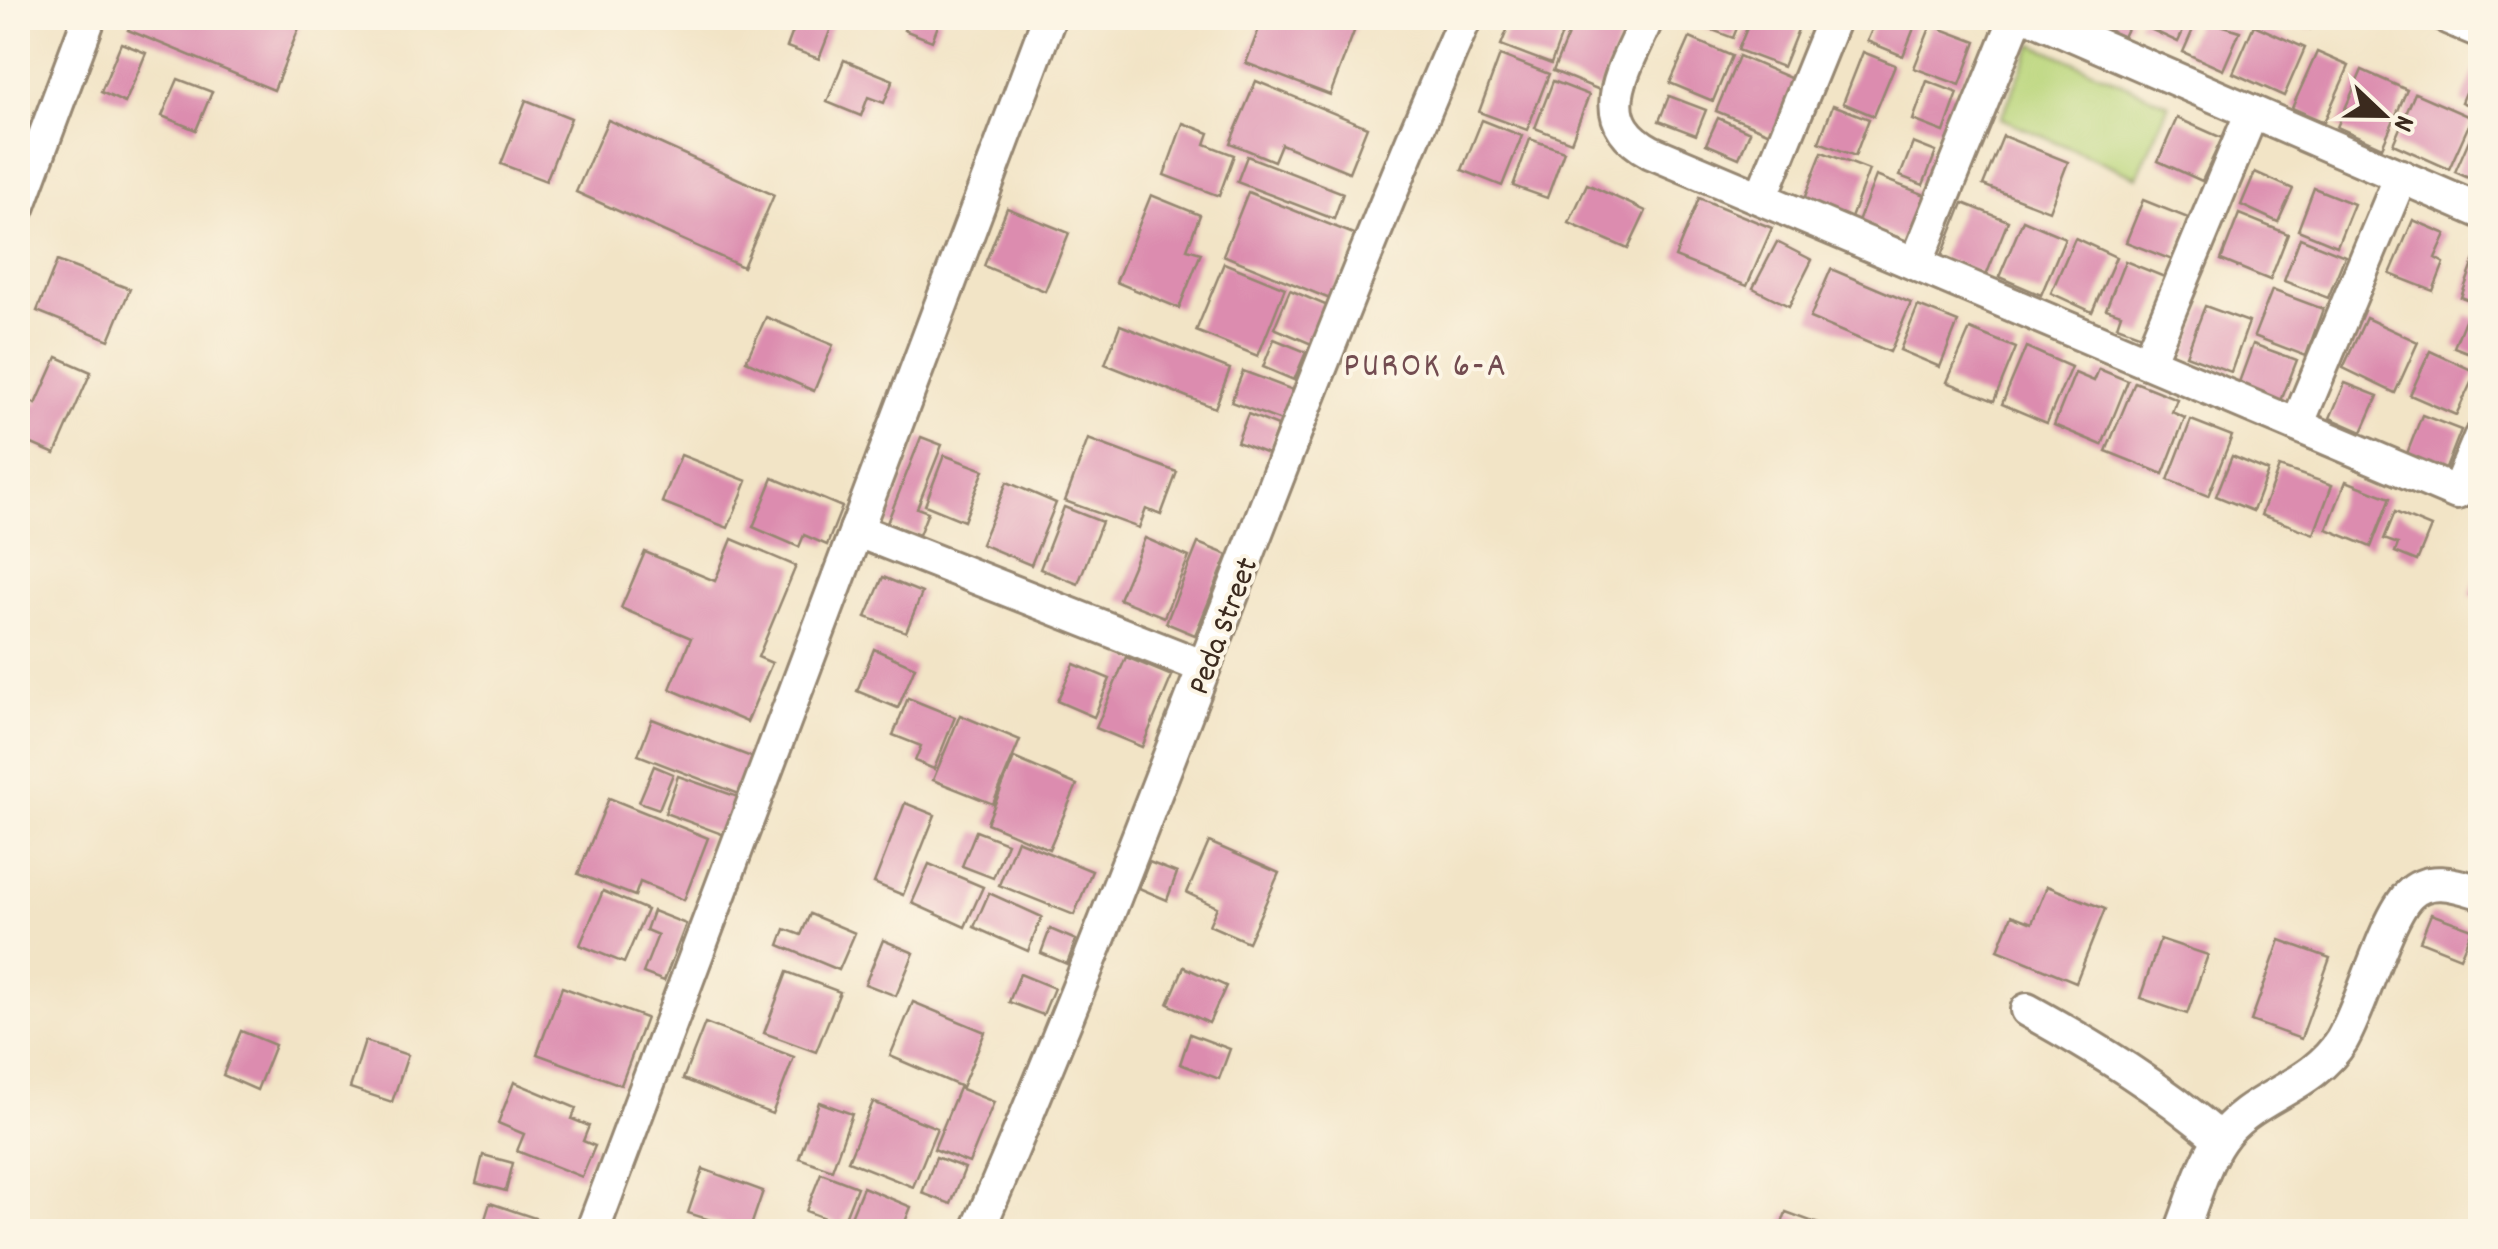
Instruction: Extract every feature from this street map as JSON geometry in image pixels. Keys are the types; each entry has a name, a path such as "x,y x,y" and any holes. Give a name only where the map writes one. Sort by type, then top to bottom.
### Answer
{"street":[{"path":"18,208 89,18"},
{"path":"592,1232 1049,18"},
{"name":"Peda Street","path":"977,1232 1204,668 1388,196 1466,18"},
{"path":"1647,18 1614,110 1620,128 1651,152 2458,493 2480,438"},
{"path":"1761,198 1834,18"},
{"path":"1916,264 2016,18"},
{"path":"2035,18 2480,210"},
{"path":"2450,18 2480,31"},
{"path":"2148,362 2252,112"},
{"path":"2298,425 2402,176"},
{"path":"856,530 1204,668"},
{"path":"2181,1232 2220,1139 2241,1119 2318,1072 2365,997 2399,909 2410,893 2438,882 2480,892"},
{"path":"2026,1010 2115,1059 2174,1100 2220,1139"}],"green space":[{"path":"2033,44 2169,104 2137,177 2001,118"}],"building":[{"path":"134,18 303,18 274,90 128,30"},
{"path":"798,18 835,18 819,59 787,47"},
{"path":"908,18 941,18 932,41 904,30"},
{"path":"1263,18 1358,21 1330,95 1246,63"},
{"path":"1512,18 1568,18 1551,64 1501,45"},
{"path":"1575,18 1596,18 1624,29 1600,90 1553,71"},
{"path":"1705,18 1741,18 1733,38 1702,26"},
{"path":"1751,18 1801,22 1783,67 1738,50"},
{"path":"1877,18 1918,18 1903,56 1867,41"},
{"path":"2079,18 2132,18 2123,37"},
{"path":"2140,18 2189,18 2178,42 2137,23"},
{"path":"2198,18 2240,31 2223,70 2183,52"},
{"path":"2285,18 2315,18 2310,29"},
{"path":"1931,25 1976,42 1960,85 1914,68"},
{"path":"2254,25 2305,48 2284,96 2233,73"},
{"path":"1690,38 1732,56 1713,101 1670,83"},
{"path":"121,43 146,53 125,103 101,92"},
{"path":"1863,52 1895,65 1874,116 1843,103"},
{"path":"2317,52 2349,66 2324,122 2292,108"},
{"path":"1500,55 1549,74 1527,130 1479,112"},
{"path":"1739,56 1797,81 1775,135 1716,111"},
{"path":"2480,57 2480,110 2461,102"},
{"path":"844,60 893,80 884,103 868,97 861,116 827,102"},
{"path":"2362,70 2407,90 2382,147 2337,127"},
{"path":"178,79 212,92 196,130 162,116"},
{"path":"1256,81 1367,127 1349,172 1281,144 1274,161 1230,143"},
{"path":"1553,81 1589,95 1571,142 1535,128"},
{"path":"1927,81 1958,93 1944,132 1913,120"},
{"path":"2415,93 2472,118 2449,169 2393,144"},
{"path":"1669,96 1706,110 1696,135 1659,121"},
{"path":"526,100 571,118 546,181 501,164"},
{"path":"1833,105 1869,119 1855,156 1819,142"},
{"path":"1718,118 1750,132 1739,158 1706,144"},
{"path":"2177,118 2222,138 2202,181 2158,161"},
{"path":"608,120 774,195 743,267 576,192"},
{"path":"1482,120 1522,136 1502,186 1462,170"},
{"path":"1183,123 1209,133 1205,144 1234,155 1219,196 1164,175"},
{"path":"2473,131 2480,134 2480,183 2455,172"},
{"path":"2003,136 2068,162 2049,211 1983,185"},
{"path":"1530,139 1564,151 1547,198 1513,186"},
{"path":"1913,143 1936,152 1923,185 1900,176"},
{"path":"1822,152 1869,170 1851,218 1804,199"},
{"path":"1247,156 1343,193 1334,219 1237,182"},
{"path":"2255,172 2293,189 2278,222 2241,205"},
{"path":"1876,176 1928,196 1910,242 1858,222"},
{"path":"1587,184 1646,211 1628,249 1569,223"},
{"path":"2314,188 2354,204 2337,246 2298,230"},
{"path":"1248,192 1356,235 1330,299 1223,255"},
{"path":"1151,195 1200,215 1187,249 1201,253 1179,308 1116,282"},
{"path":"1699,198 1772,228 1747,286 1675,257"},
{"path":"2143,200 2188,218 2172,260 2126,242"},
{"path":"1963,203 2008,221 1986,276 1941,258"},
{"path":"1007,208 1069,233 1045,291 984,266"},
{"path":"2239,214 2288,234 2270,280 2221,260"},
{"path":"2023,220 2065,238 2041,295 1999,277"},
{"path":"2413,220 2446,234 2435,258 2444,263 2433,291 2390,274"},
{"path":"2075,238 2116,257 2092,312 2051,293"},
{"path":"2300,238 2345,256 2328,298 2284,281"},
{"path":"1777,242 1812,260 1789,306 1753,288"},
{"path":"2475,259 2480,260 2480,304 2461,297"},
{"path":"57,261 130,289 109,340 37,311"},
{"path":"2125,261 2167,278 2144,336 2117,326 2121,314 2106,309"},
{"path":"1224,263 1285,288 1258,356 1196,331"},
{"path":"1831,269 1911,303 1890,352 1810,318"},
{"path":"1290,290 1330,307 1314,345 1274,328"},
{"path":"2272,290 2323,309 2306,356 2254,336"},
{"path":"1918,306 1958,322 1940,367 1900,350"},
{"path":"2205,306 2249,322 2231,372 2186,355"},
{"path":"2467,315 2480,320 2480,357 2454,347"},
{"path":"766,317 833,345 814,391 746,361"},
{"path":"2366,318 2418,342 2395,393 2343,368"},
{"path":"1120,325 1230,369 1215,408 1105,364"},
{"path":"1970,329 2016,348 1994,401 1947,382"},
{"path":"1274,339 1306,352 1294,380 1263,367"},
{"path":"2253,344 2297,360 2281,401 2238,385"},
{"path":"2026,347 2071,367 2047,423 2002,404"},
{"path":"2430,351 2476,372 2456,415 2410,395"},
{"path":"57,357 91,372 55,454 18,438 18,396 36,404"},
{"path":"2099,369 2128,381 2102,445 2054,425 2075,373 2094,381"},
{"path":"1243,371 1293,390 1281,421 1231,402"},
{"path":"2135,382 2177,399 2172,412 2185,418 2163,474 2106,451"},
{"path":"2345,383 2378,396 2362,432 2330,418"},
{"path":"1248,414 1278,426 1268,454 1237,442"},
{"path":"2422,415 2461,430 2445,471 2406,456"},
{"path":"2191,420 2232,436 2208,496 2168,480"},
{"path":"921,437 942,445 917,508 928,512 919,535 887,523"},
{"path":"1088,439 1177,472 1161,515 1146,509 1139,528 1065,501"},
{"path":"681,455 747,481 728,528 662,502"},
{"path":"944,455 984,470 964,521 925,505"},
{"path":"2232,456 2268,471 2253,511 2216,496"},
{"path":"2279,467 2332,485 2314,534 2261,515"},
{"path":"773,478 842,507 827,545 804,535 799,547 753,527"},
{"path":"2346,481 2390,498 2371,547 2327,529"},
{"path":"1007,482 1056,503 1031,565 981,544"},
{"path":"1064,507 1102,522 1078,584 1040,569"},
{"path":"2395,512 2431,527 2417,561 2395,552 2398,544 2384,539"},
{"path":"1145,538 1189,557 1164,617 1119,599"},
{"path":"732,539 796,566 758,657 772,663 747,722 670,689 691,638 621,608 645,552 715,581"},
{"path":"1198,543 1228,555 1195,635 1166,623"},
{"path":"2480,567 2480,599 2470,595"},
{"path":"883,577 922,593 906,632 866,617"},
{"path":"874,649 915,667 898,708 857,691"},
{"path":"1126,657 1172,676 1142,747 1096,728"},
{"path":"1074,664 1110,679 1094,717 1057,701"},
{"path":"908,698 955,717 934,769 915,761 921,746 893,735"},
{"path":"960,715 1020,740 993,804 933,780"},
{"path":"652,719 754,758 739,794 638,755"},
{"path":"1014,758 1077,785 1049,849 987,823"},
{"path":"654,766 673,774 659,809 639,802"},
{"path":"678,776 741,798 727,836 665,813"},
{"path":"609,798 708,838 684,900 640,882 635,896 578,874"},
{"path":"905,803 935,815 903,895 874,883"},
{"path":"976,831 1007,843 993,878 962,866"},
{"path":"1017,840 1092,871 1074,915 999,885"},
{"path":"1209,842 1279,873 1248,942 1209,925 1217,907 1187,893"},
{"path":"1149,862 1177,873 1167,900 1139,888"},
{"path":"929,864 983,887 965,927 912,903"},
{"path":"2047,886 2105,909 2076,982 1998,950 2012,915 2032,923"},
{"path":"603,891 647,910 624,963 580,945"},
{"path":"989,893 1042,917 1028,951 974,927"},
{"path":"653,911 686,924 664,981 643,973 658,935 646,930"},
{"path":"810,914 855,933 839,970 779,945 785,929 801,935"},
{"path":"2431,914 2472,929 2460,957 2420,941"},
{"path":"1050,929 1076,940 1067,964 1041,953"},
{"path":"2160,939 2208,955 2187,1014 2140,998"},
{"path":"883,940 914,953 896,996 865,984"},
{"path":"2280,940 2330,958 2301,1039 2251,1021"},
{"path":"1184,967 1226,986 1209,1023 1168,1004"},
{"path":"787,972 840,992 816,1052 764,1033"},
{"path":"1020,974 1054,988 1043,1015 1009,1002"},
{"path":"562,987 646,1018 621,1085 537,1054"},
{"path":"913,1002 985,1032 962,1087 890,1056"},
{"path":"705,1023 794,1057 772,1114 683,1079"},
{"path":"241,1031 275,1045 257,1090 223,1075"},
{"path":"1190,1034 1230,1049 1219,1079 1180,1064"},
{"path":"365,1041 408,1055 392,1102 350,1088"},
{"path":"514,1082 576,1108 572,1119 589,1126 583,1141 595,1146 582,1177 517,1151 524,1134 498,1123"},
{"path":"959,1088 994,1102 969,1163 934,1149"},
{"path":"819,1102 852,1114 832,1170 799,1158"},
{"path":"873,1102 937,1128 913,1187 848,1161"},
{"path":"483,1155 513,1163 506,1191 476,1183"},
{"path":"936,1157 965,1168 951,1204 922,1193"},
{"path":"703,1169 763,1191 749,1232 688,1213"},
{"path":"821,1173 857,1187 842,1225 806,1211"},
{"path":"863,1187 911,1207 901,1232 846,1229"},
{"path":"490,1203 562,1227 560,1232 481,1232"},
{"path":"1786,1212 1838,1231 1838,1232 1779,1232"}],"district":[{"name":"PUROK 6-A","path":"1426,363"}]}
